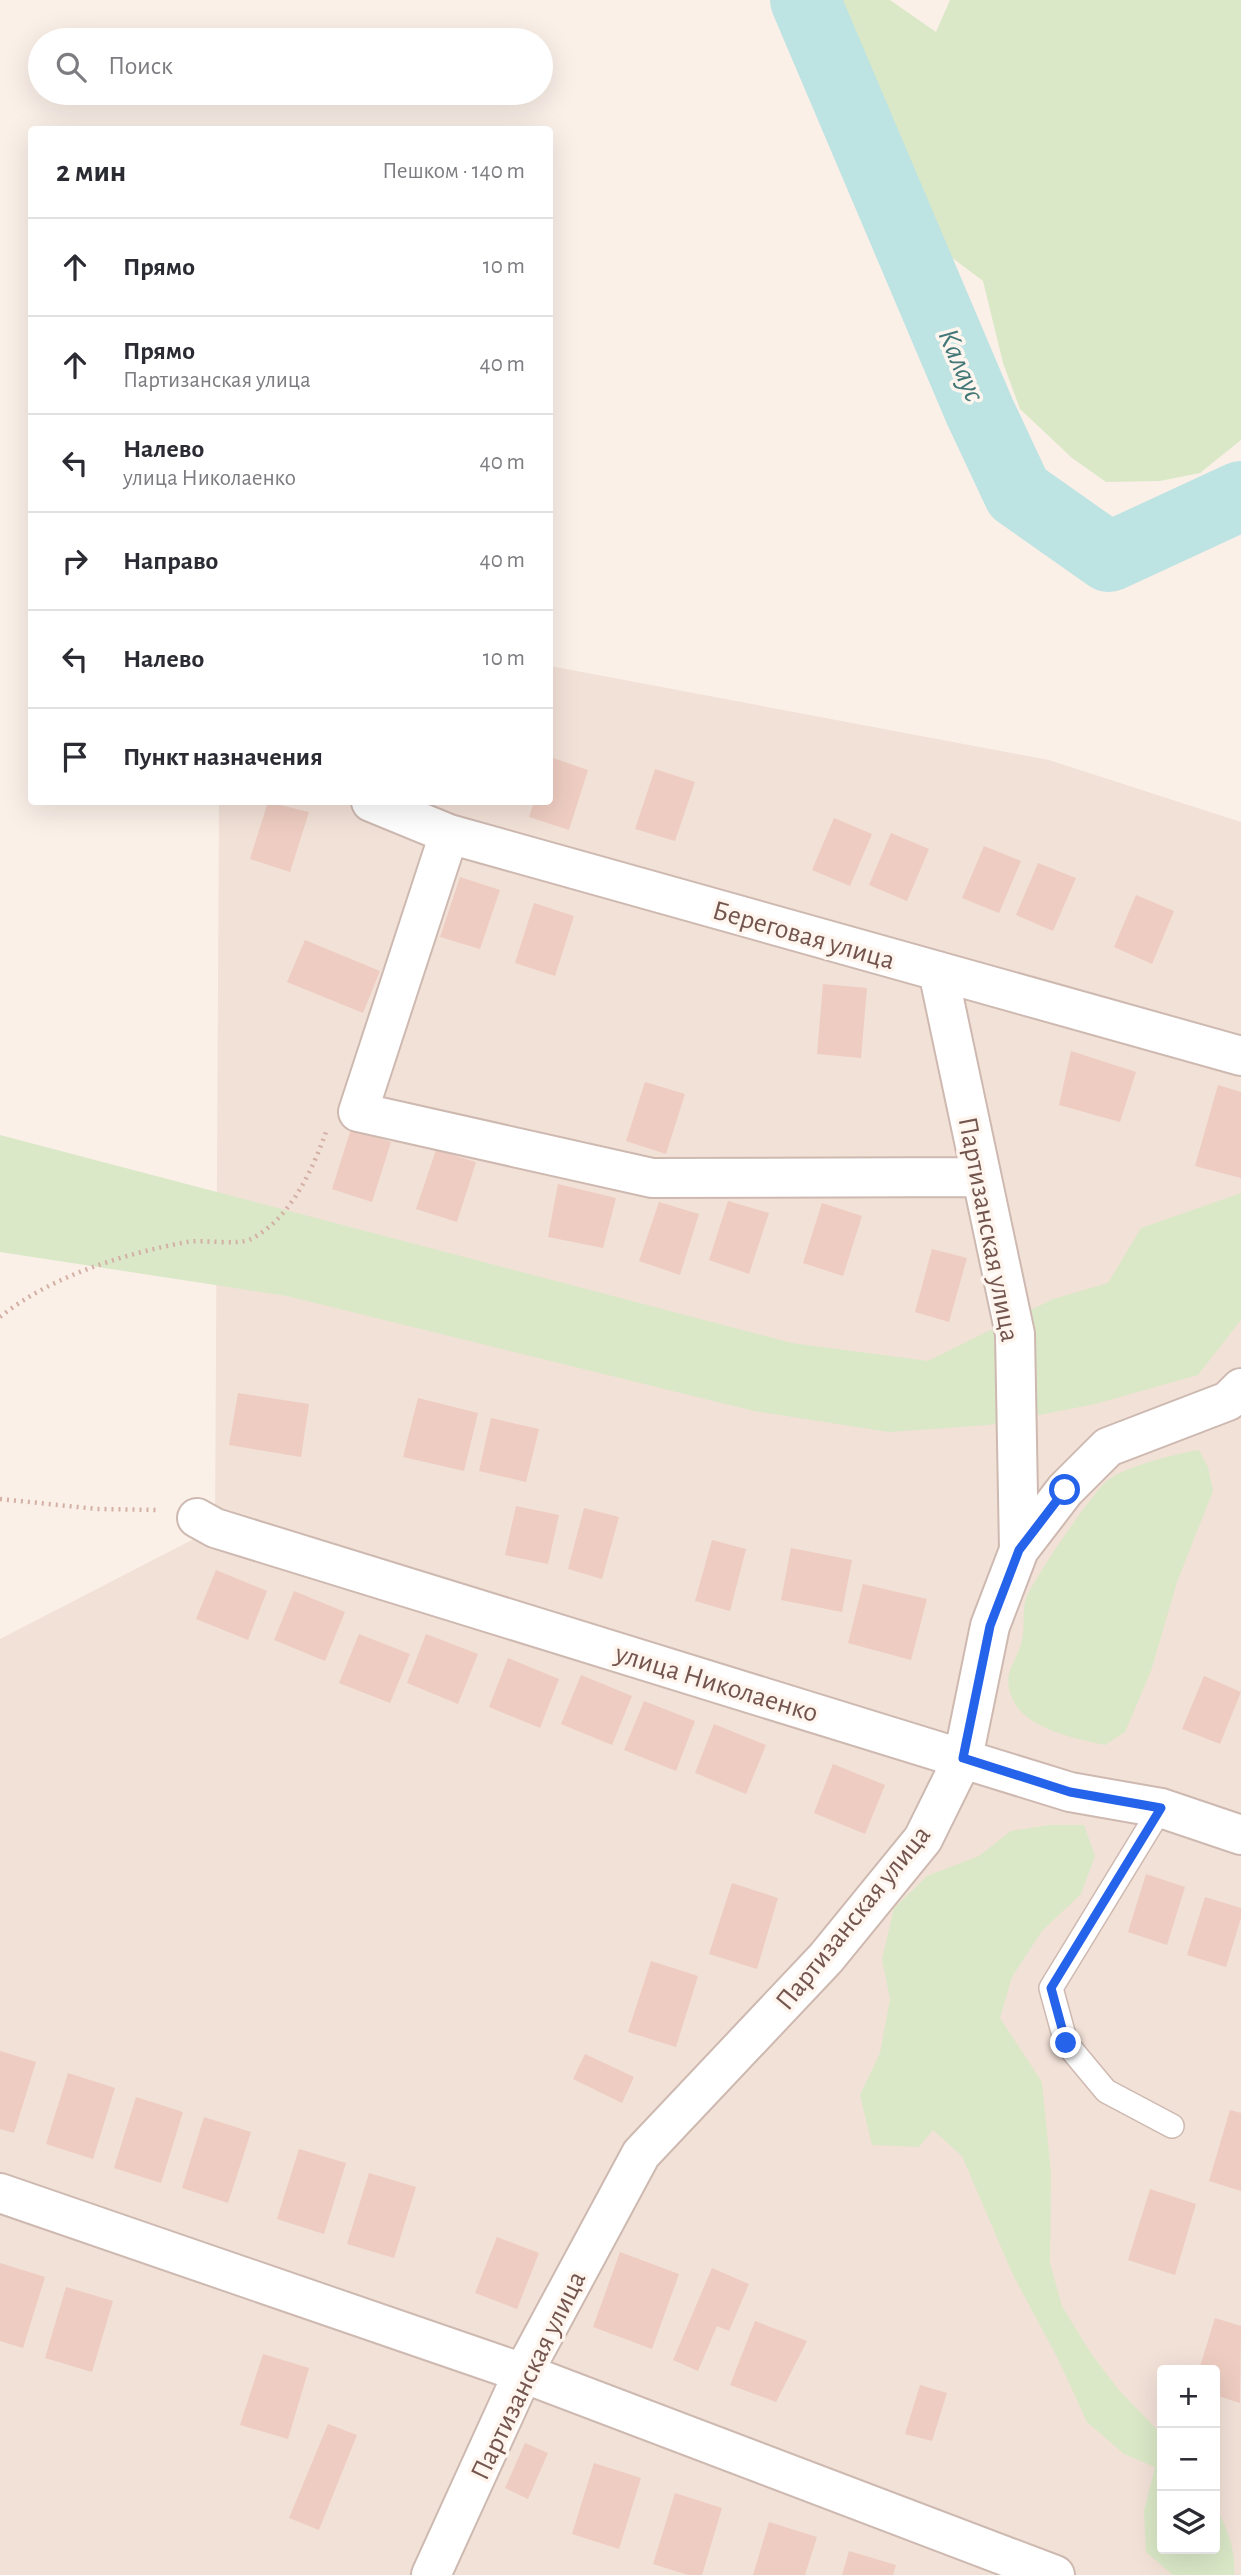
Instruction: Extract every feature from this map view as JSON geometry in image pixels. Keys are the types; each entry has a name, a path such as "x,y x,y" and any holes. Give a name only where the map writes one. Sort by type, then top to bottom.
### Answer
{"street":[{"name":"Береговая улица","path":"378,805 449,834 1241,1056"},
{"path":"449,834 358,1112 652,1178 981,1177"},
{"name":"Партизанская улица","path":"431,2575 523,2373 641,2154 853,1926 923,1839 963,1758 990,1626 1019,1550 1014,1335 938,971"},
{"path":"1019,1550 1065,1490 1108,1447 1228,1401 1241,1388"},
{"name":"улица Николаенко","path":"197,1518 215,1528 1070,1792 1161,1808 1241,1835"},
{"path":"0,2193 523,2373 1055,2575"}],"lane":[{"path":"1161,1808 1051,1988 1066,2043 1106,2091 1172,2126"}],"path":[{"path":"0,1317 22,1299 127,1256 190,1241 249,1240 286,1210 316,1159 330,1118 364,1095"},
{"path":"0,1499 97,1509 160,1510 197,1518"}],"shaded area":[{"path":"553,667 1049,760 1241,822 1241,2575 0,2575 0,1639 215,1528 219,805 553,805"}],"green space":[{"path":"833,0 890,0 936,32 950,0 1241,0 1241,440 1200,473 1160,481 1106,482 1072,458 1020,409 1003,363 983,281 947,254"},
{"path":"0,1135 792,1343 928,1361 1053,1299 1108,1283 1141,1228 1241,1193 1241,1320 1198,1375 1095,1404 988,1425 889,1432 754,1411 287,1296 0,1252"},
{"path":"1199,1450 1208,1467 1213,1491 1177,1582 1151,1671 1125,1732 1105,1745 1054,1731 1029,1718 1013,1700 1008,1682 1022,1640 1026,1598 1040,1573 1077,1518 1108,1480 1139,1465"},
{"path":"1050,1825 1084,1825 1095,1856 1081,1894 1042,1931 1012,1977 1000,2018 1042,2082 1051,2173 1050,2263 1062,2306 1090,2352 1118,2389 1157,2430 1157,2554 1220,2554 1220,2516 1230,2539 1234,2575 1173,2575 1146,2552 1144,2511 1155,2467 1124,2454 1087,2422 1057,2357 1013,2275 962,2156 933,2130 919,2147 872,2145 860,2095 880,2053 890,1999 882,1959 894,1908 927,1876 979,1856 1011,1831"}],"building":[{"path":"553,758 588,770 569,830 529,817 533,805 553,805"},
{"path":"655,769 695,782 675,841 635,829"},
{"path":"267,805 280,805 309,812 290,872 250,859"},
{"path":"834,818 872,834 850,886 812,870"},
{"path":"891,833 929,849 907,901 869,885"},
{"path":"984,846 1021,861 999,913 962,898"},
{"path":"1038,863 1076,878 1053,931 1016,915"},
{"path":"460,877 500,890 480,949 440,937"},
{"path":"1136,895 1174,911 1152,964 1114,947"},
{"path":"534,903 574,916 555,976 515,963"},
{"path":"305,940 380,971 363,1013 287,982"},
{"path":"823,984 867,988 861,1058 817,1054"},
{"path":"1071,1051 1136,1072 1120,1122 1059,1105"},
{"path":"645,1082 685,1094 666,1154 626,1141"},
{"path":"1218,1085 1241,1092 1241,1178 1195,1166"},
{"path":"351,1129 391,1142 372,1202 332,1189"},
{"path":"436,1150 476,1162 457,1222 416,1209"},
{"path":"558,1184 616,1198 603,1248 548,1237"},
{"path":"728,1201 769,1213 749,1274 709,1260"},
{"path":"659,1202 699,1214 680,1275 639,1261"},
{"path":"822,1203 862,1216 843,1276 803,1263"},
{"path":"932,1249 967,1258 949,1322 915,1312"},
{"path":"238,1393 309,1404 301,1457 229,1445"},
{"path":"418,1398 478,1413 464,1471 403,1457"},
{"path":"491,1418 539,1429 526,1482 479,1471"},
{"path":"516,1506 559,1515 548,1564 505,1555"},
{"path":"584,1508 619,1517 602,1579 568,1569"},
{"path":"712,1540 746,1549 730,1611 695,1601"},
{"path":"791,1548 852,1560 842,1612 781,1600"},
{"path":"216,1570 267,1591 248,1640 196,1619"},
{"path":"863,1584 927,1599 911,1660 848,1643"},
{"path":"294,1591 345,1612 325,1661 274,1640"},
{"path":"359,1634 410,1654 390,1703 339,1683"},
{"path":"426,1634 478,1654 458,1704 407,1683"},
{"path":"508,1658 559,1679 540,1728 489,1707"},
{"path":"581,1675 632,1696 612,1745 561,1724"},
{"path":"1204,1676 1241,1692 1220,1744 1182,1729"},
{"path":"644,1701 695,1721 676,1771 624,1750"},
{"path":"714,1724 766,1745 746,1794 695,1773"},
{"path":"833,1764 885,1785 865,1834 814,1813"},
{"path":"1146,1874 1185,1887 1167,1945 1128,1932"},
{"path":"732,1883 778,1898 757,1969 709,1954"},
{"path":"1205,1897 1241,1908 1241,1918 1226,1967 1187,1955"},
{"path":"651,1961 698,1976 676,2047 628,2032"},
{"path":"0,2051 36,2062 14,2133 0,2129"},
{"path":"585,2054 634,2077 622,2103 573,2079"},
{"path":"68,2073 115,2088 93,2159 46,2144"},
{"path":"136,2097 183,2112 161,2183 114,2168"},
{"path":"1230,2110 1241,2113 1241,2191 1209,2181"},
{"path":"204,2117 251,2132 228,2203 182,2188"},
{"path":"299,2149 346,2163 324,2234 277,2219"},
{"path":"369,2173 416,2187 394,2258 347,2244"},
{"path":"1150,2189 1196,2204 1175,2275 1128,2260"},
{"path":"497,2237 539,2253 517,2309 475,2293"},
{"path":"620,2252 679,2274 652,2349 593,2327"},
{"path":"0,2263 45,2277 23,2348 0,2341"},
{"path":"712,2268 749,2284 729,2331 717,2326 698,2371 673,2360"},
{"path":"66,2287 113,2301 92,2372 45,2358"},
{"path":"1215,2318 1241,2326 1240,2403 1220,2397 1220,2365 1201,2365"},
{"path":"755,2321 807,2341 776,2402 730,2385"},
{"path":"263,2354 309,2368 288,2439 240,2425"},
{"path":"920,2385 947,2393 932,2441 905,2434"},
{"path":"328,2424 357,2435 319,2530 289,2518"},
{"path":"525,2443 548,2453 528,2499 505,2488"},
{"path":"594,2463 641,2478 619,2549 572,2534"},
{"path":"675,2493 722,2508 702,2575 688,2575 653,2564"},
{"path":"769,2522 817,2537 805,2575 753,2575"},
{"path":"849,2551 896,2565 893,2575 842,2575"}],"waterway":[{"name":"Калаус","path":"805,0 980,412 1018,493 1109,557 1241,496"}],"route":[{"path":"1065,1490 1019,1550 990,1626 963,1758 1070,1792 1161,1808 1051,1988 1066,2043"}]}
